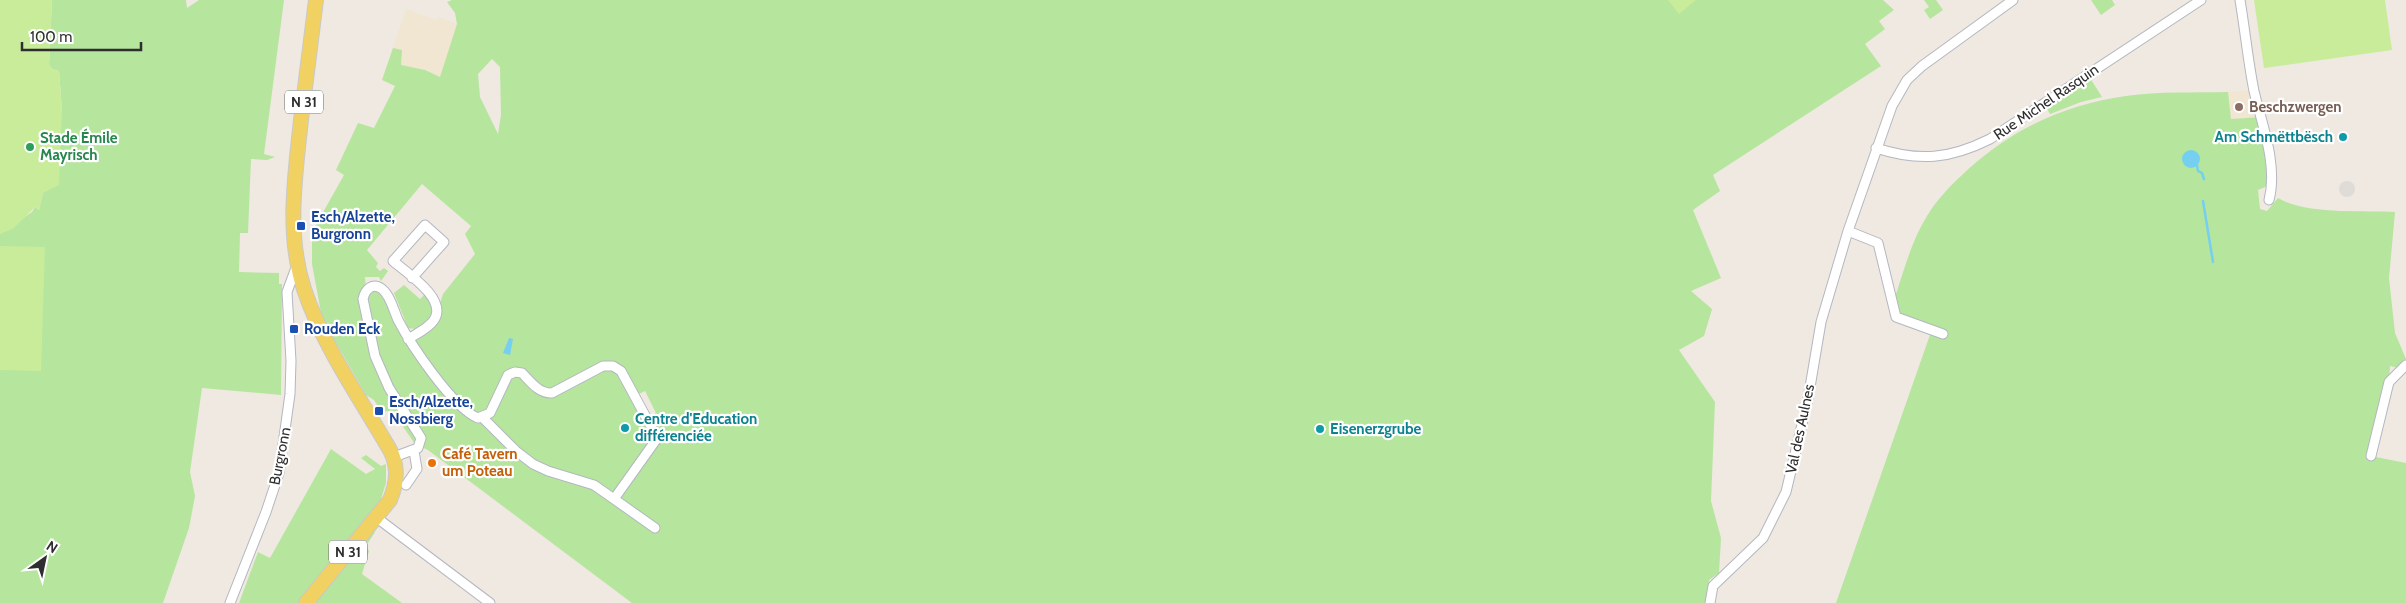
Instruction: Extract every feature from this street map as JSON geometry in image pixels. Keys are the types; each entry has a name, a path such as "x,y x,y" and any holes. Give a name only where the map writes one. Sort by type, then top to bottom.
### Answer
{"main road":[{"name":"N 31","path":"306,603 390,500 395,487 396,472 394,457 318,323 299,285 298,264 294,246 293,205 316,0"}],"street":[{"name":"Val des Aulnes","path":"1710,603 1713,586 1763,538 1786,492 1808,399 1821,322 1876,148 1899,93 1911,76 2013,0"},
{"name":"Rue Michel Rasquin","path":"1876,148 1912,157 1929,157 1951,155 1972,148 1990,139 2200,0"},
{"path":"2240,0 2254,90 2262,117 2272,184 2269,200"},
{"path":"408,339 433,322 437,313 436,303 431,294 412,278 393,261 425,225 444,242 412,278"},
{"path":"1848,232 1878,243 1896,317 1943,334"},
{"path":"288,301 299,285"},
{"name":"Burgronn","path":"230,603 266,512 278,473 290,394 291,361 288,301 299,285"},
{"path":"394,457 414,451 421,444 422,438 389,388 375,356 363,298 366,290 377,286 385,292 408,339 422,359 453,397 474,417 483,418 490,414 508,376 512,372 522,373 541,392 546,394 552,393 604,366 618,368 624,374 656,440 614,499"},
{"path":"2371,456 2389,382 2406,365"},
{"path":"483,418 516,452 533,464 548,471 594,485 655,528"},
{"path":"406,484 417,469 414,451"},
{"path":"377,518 490,603"}],"shaded area":[{"path":"406,9 436,20 438,17 457,24 440,78 382,80"},
{"path":"2254,90 2262,117 2231,120 2228,92"},
{"path":"2344,181 2350,181 2355,186 2353,195 2344,197 2339,192 2339,186"}],"green space":[{"name":"Stade Émile Mayrisch","path":"0,0 52,0 49,64 52,69 59,71 62,110 59,185 43,193 39,210 35,207 14,228 0,234"},
{"path":"52,0 186,0 187,8 199,0 284,0 264,154 275,157 267,160 251,159 248,233 240,233 239,272 279,273 279,284 282,284 281,395 202,388 190,472 195,496 189,528 163,603 0,603 0,234 32,212 35,207 39,210 62,110 59,71 52,69 49,65"},
{"path":"452,0 1883,0 1894,10 1879,21 1885,29 1865,44 1881,66 1713,175 1720,191 1693,210 1721,278 1691,291 1712,309 1704,336 1679,350 1715,402 1711,501 1721,538 1719,573 1709,580 1707,603 632,603 428,450 415,444 393,412 385,411 381,407 379,408 374,400 366,395 322,318 312,264 312,232 344,175 336,170 358,123 374,128 395,86 382,80 393,48 402,50 401,65 425,70 440,77 457,24 455,13 447,2","holes":["492,59 500,67 501,115 498,134 480,97 478,74","422,184 471,226 465,234 475,254 443,294 437,313 408,338 382,288 366,289 365,277 379,277 381,281 388,271 384,268 380,271 376,267 378,263 367,250","645,391 656,413 647,418 635,396"]},
{"path":"1668,0 1696,0 1679,14"},
{"path":"1924,0 1936,0 1943,10 1930,19 1924,10 1929,7"},
{"path":"2091,0 2112,0 2115,5 2101,15"},
{"path":"2254,0 2385,0 2392,50 2264,68"},
{"path":"2090,78 2102,97 2081,102 2050,114 2046,107"},
{"path":"2228,92 2231,119 2262,117 2272,184 2258,190 2260,209 2267,211 2278,198 2303,207 2334,211 2395,212 2389,278 2395,333 2406,359 2398,368 2390,366 2389,382 2371,456 2406,463 2406,603 1836,603 1931,332 1902,321 1890,299 1896,294 1917,235 1934,205 1979,160 2017,133 2058,113 2102,100 2139,94"},
{"path":"0,246 45,247 41,371 0,370"},
{"path":"404,285 420,299 425,294 432,306 433,311 430,318 415,329 408,328 394,293"},
{"path":"331,449 366,474 375,469 361,458 366,455 381,466 386,464 386,483 379,505 298,603 239,603 258,552 270,558"},
{"path":"373,530 375,532 366,546 369,551 362,574 402,603 311,603"}],"water":[{"path":"2191,150 2197,153 2200,159 2197,165 2191,168 2185,165 2182,159 2185,153"},
{"path":"509,338 513,339 510,355 503,353"}],"waterway":[{"path":"2197,165 2198,171 2202,173 2204,179"},
{"path":"2203,201 2213,262"}],"place":[{"name":"Beschzwergen","path":"2239,107"},
{"name":"Am Schmëttbësch","path":"2343,137"},
{"name":"Stade Émile Mayrisch","path":"30,147"},
{"name":"Esch/Alzette, Burgronn","path":"301,226"},
{"name":"Rouden Eck","path":"294,329"},
{"name":"Esch/Alzette, Nossbierg","path":"379,411"},
{"name":"Centre d'Education différenciée","path":"625,428"},
{"name":"Eisenerzgrube","path":"1320,429"},
{"name":"Café Tavern um Poteau","path":"432,463"}]}
